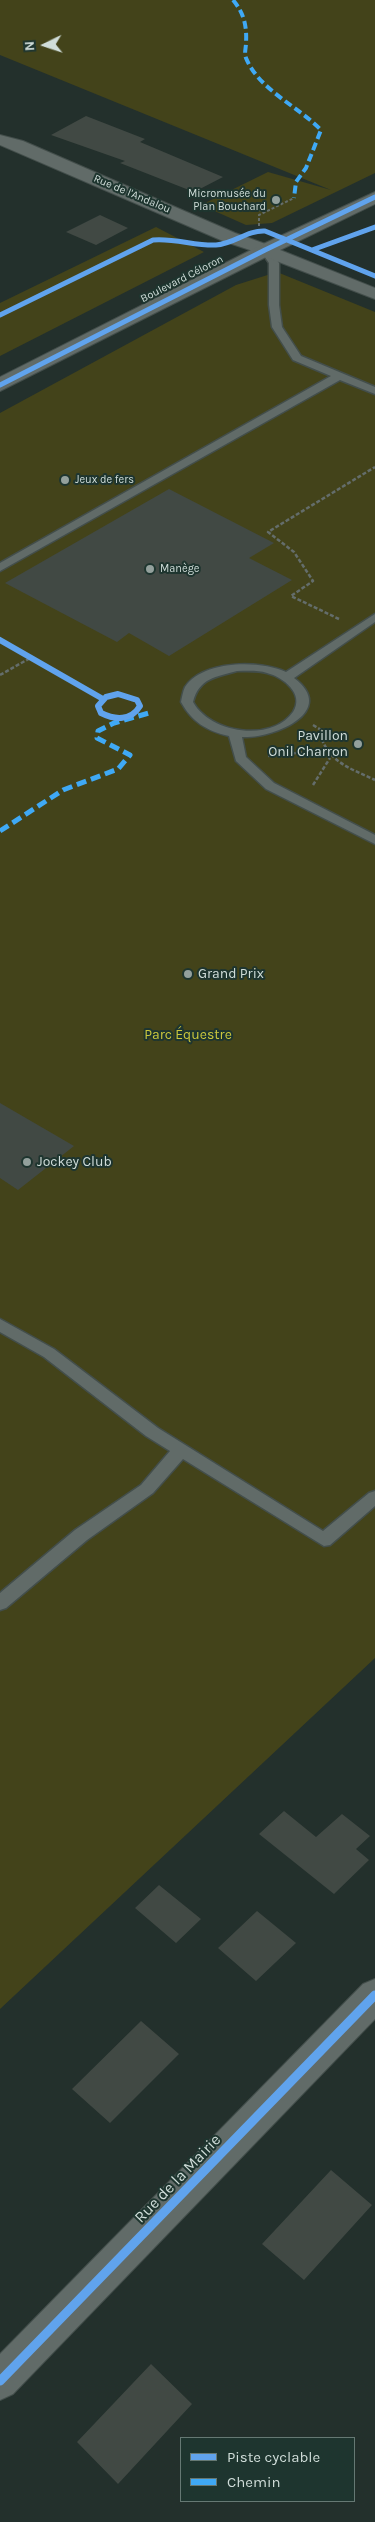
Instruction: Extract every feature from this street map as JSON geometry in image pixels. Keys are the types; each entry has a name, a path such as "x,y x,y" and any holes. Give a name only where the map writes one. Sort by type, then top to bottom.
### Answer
{"street":[{"name":"Rue de l'Andalou","path":"0,140 17,145 236,239 375,294"},
{"name":"Boulevard Céloron","path":"0,385 286,239 375,197"},
{"name":"Rue de la Mairie","path":"0,2381 375,1995"}],"lane":[{"path":"265,250 274,264 276,328 297,358 375,391"},
{"path":"0,568 339,376"},
{"path":"287,678 375,617"},
{"path":"236,667 272,671 287,678 297,686 302,695 303,705 298,715 287,724 272,731 254,734 235,734 218,730 193,716 188,707 187,696 192,685 210,673 236,667"},
{"path":"235,734 240,758 270,786 375,840"},
{"path":"0,1325 49,1354 152,1432 324,1540 375,1498"},
{"path":"0,1603 82,1535 147,1489 181,1450"}],"path":[{"path":"258,230 259,215 294,198"},
{"path":"249,205 264,212"},
{"path":"236,239 249,232 258,230 286,239"},
{"path":"358,629 291,596 313,581 306,567 286,542 268,532 375,467"},
{"path":"24,653 36,659"},
{"path":"0,675 36,659"},
{"path":"326,733 321,737 324,750 330,758 375,780"},
{"path":"240,758 324,750"},
{"path":"302,802 330,758"}],"green space":[{"path":"0,0 375,0 375,173 272,223 246,225 201,205 268,172 331,190 0,55"},
{"path":"156,227 204,252 0,356 0,303"},
{"name":"Parc Équestre","path":"277,272 375,312 375,1658 0,2009 0,413 236,285"}],"building":[{"path":"86,116 145,139 140,142 223,177 194,192 120,163 125,161 51,135"},
{"path":"100,215 128,228 96,245 66,232"},
{"name":"Manège","path":"169,489 274,543 249,558 292,580 169,656 129,633 117,642 5,583"},
{"name":"Jockey Club","path":"0,1103 74,1146 18,1190 0,1178"},
{"path":"284,1811 316,1837 342,1814 370,1836 356,1849 369,1860 334,1894 259,1834"},
{"path":"159,1885 201,1919 176,1943 135,1908"},
{"path":"257,1911 296,1943 256,1981 218,1948"},
{"path":"141,2021 179,2054 110,2123 72,2089"},
{"path":"331,2170 372,2205 304,2280 262,2244"},
{"path":"151,2364 192,2404 118,2484 77,2442"}],"marked path":[{"path":"233,0 245,20 247,31 245,56 252,69 270,88 302,112 321,130 306,168 296,182 294,198"},
{"path":"0,831 44,800 72,785 103,776 118,769 130,755 97,738 98,731 114,723 149,713"}],"cycle path":[{"path":"0,385 265,250 375,197"},
{"path":"312,250 351,234 375,227"},
{"path":"0,315 144,243 162,239 218,245 252,232 265,231 375,276"},
{"path":"0,640 103,699"},
{"path":"118,694 137,700 140,706 137,711 123,718 111,717 101,713 98,706 102,700 118,694"},
{"path":"0,2381 375,1995"}],"place":[{"name":"Micromusée du Plan Bouchard","path":"276,200"},
{"name":"Jeux de fers","path":"65,480"},
{"name":"Manège","path":"150,569"},
{"name":"Pavillon Onil Charron","path":"358,744"},
{"name":"Grand Prix","path":"188,974"},
{"name":"Jockey Club","path":"27,1162"}]}
